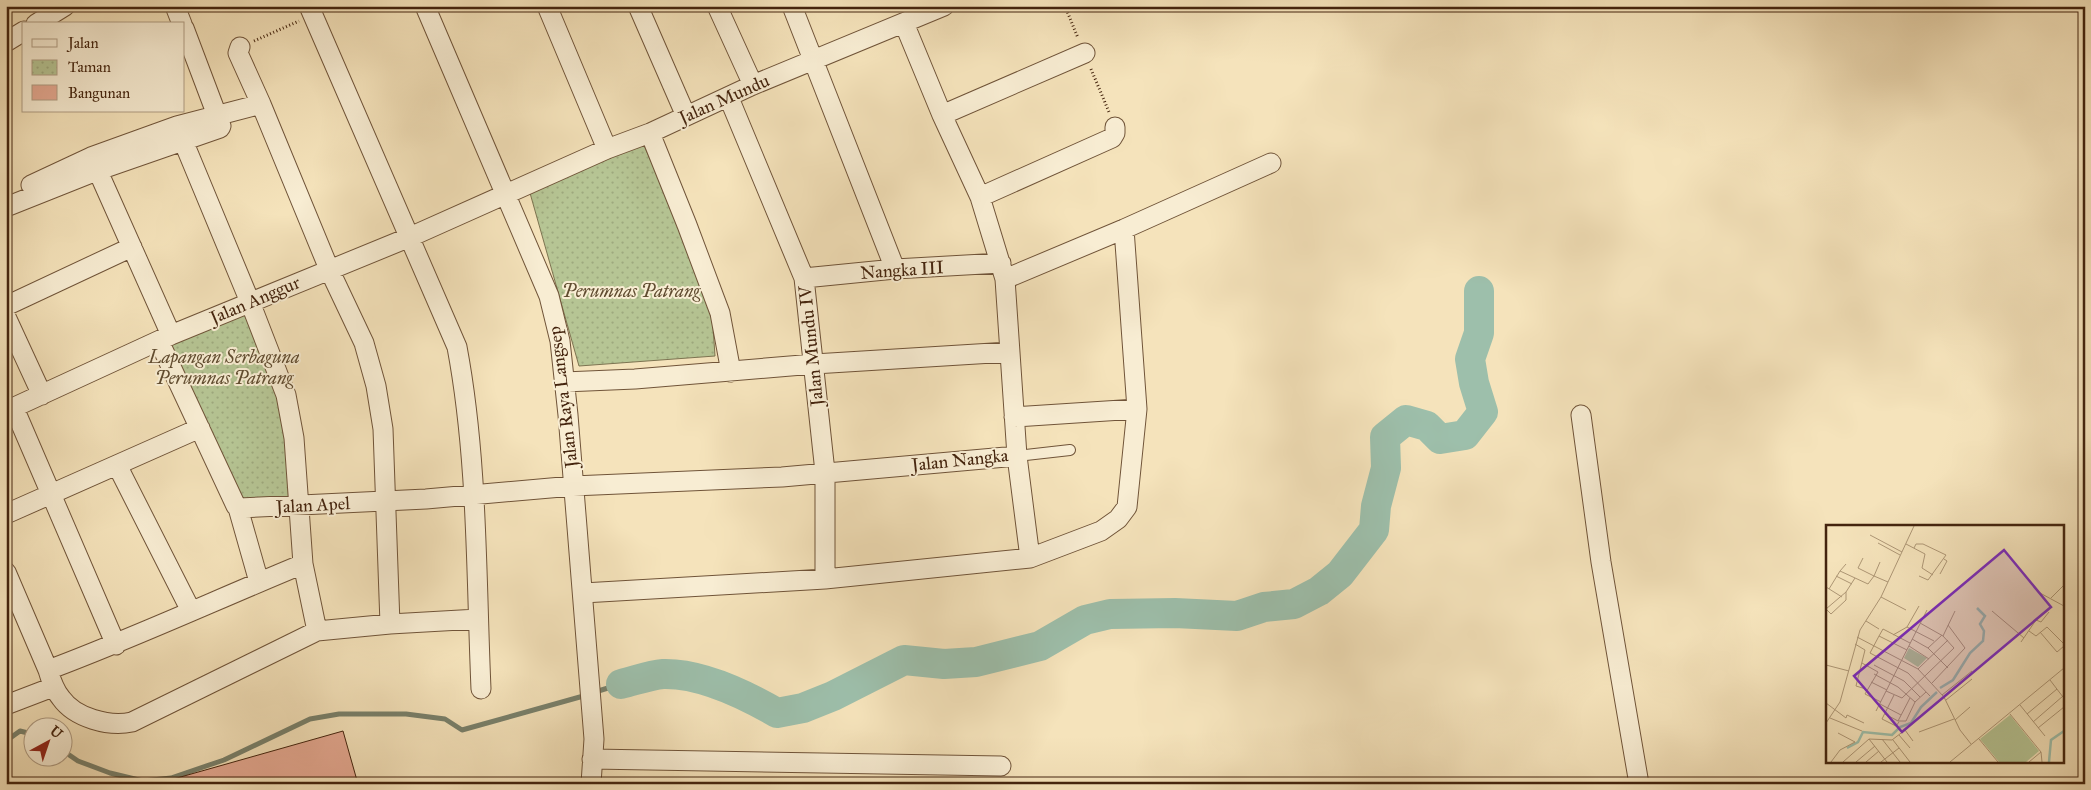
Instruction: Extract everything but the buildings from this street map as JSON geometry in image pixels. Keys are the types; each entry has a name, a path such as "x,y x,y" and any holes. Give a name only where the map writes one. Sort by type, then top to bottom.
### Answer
{"street":[{"path":"39,22 65,6"},
{"path":"176,6 181,22"},
{"name":"Jalan Raya Langsep","path":"425,6 549,296 560,341 593,726 591,784"},
{"path":"548,6 607,149"},
{"path":"638,6 686,116"},
{"path":"716,6 753,85"},
{"path":"792,6 895,269"},
{"name":"Jalan Mundu","path":"507,195 607,149 650,133 729,98 753,85 944,6"},
{"path":"310,11 457,347 466,397 473,495 481,689"},
{"name":"Jalan Nangka","path":"573,486 782,477 1017,456 1003,271 980,197 942,115 904,23"},
{"path":"185,31 217,115"},
{"path":"6,42 22,32"},
{"path":"240,47 238,53 262,104 329,269 364,343 376,386 383,429 390,624"},
{"path":"942,115 1085,53"},
{"name":"Jalan Mundu IV","path":"729,98 804,278 825,472 826,579"},
{"path":"7,197 180,133 217,115 262,104"},
{"path":"980,197 1112,138 1115,133 1115,127"},
{"path":"180,133 250,302 286,395 294,438 303,564 317,631"},
{"path":"650,133 688,225 720,312 731,372"},
{"path":"95,164 132,248 200,428 238,508 259,582"},
{"name":"Nangka III","path":"804,278 895,269 1003,271 1124,229 1271,164"},
{"name":"Jalan Anggur","path":"10,409 165,338 507,195"},
{"path":"583,594 826,579 1030,558 1102,531 1118,519 1127,507 1136,409 1124,229"},
{"path":"6,306 132,248"},
{"path":"6,317 42,395"},
{"path":"564,382 1009,352"},
{"path":"10,409 51,495 116,644"},
{"path":"1014,417 1136,409"},
{"path":"1581,415 1601,562 1639,784"},
{"path":"6,514 200,428"},
{"path":"1017,456 1030,558"},
{"path":"117,465 191,610"},
{"name":"Jalan Apel","path":"238,508 387,501 573,486"},
{"path":"6,705 50,678 116,644 191,610 303,564"},
{"path":"6,572 50,678 62,700 74,709 97,721 121,725 132,722 317,631 390,624 478,619"},
{"path":"592,759 1001,766"}],"lane":[{"path":"1017,456 1070,450"}],"path":[{"path":"240,47 310,11"}],"green space":[{"name":"Perumnas Patrang","path":"643,143 711,298 715,356 579,366 530,193"},
{"name":"Lapangan Serbaguna Perumnas Patrang","path":"250,303 284,397 298,505 237,506 160,343"}],"waterway":[{"path":"621,684 663,674 692,677 737,692 777,713 803,708 833,696 904,660 944,664 976,662 1040,646 1085,620 1110,614 1175,613 1237,616 1264,607 1294,604 1319,591 1340,574 1374,530 1376,506 1386,468 1385,437 1406,420 1427,426 1440,439 1465,435 1483,412 1474,383 1470,359 1479,333 1479,291"},
{"path":"595,692 621,684"},
{"path":"72,757 110,773 143,781 171,778 224,760 310,719 339,714 406,714 445,719 462,730 587,695"},
{"path":"6,741 22,732"}]}
